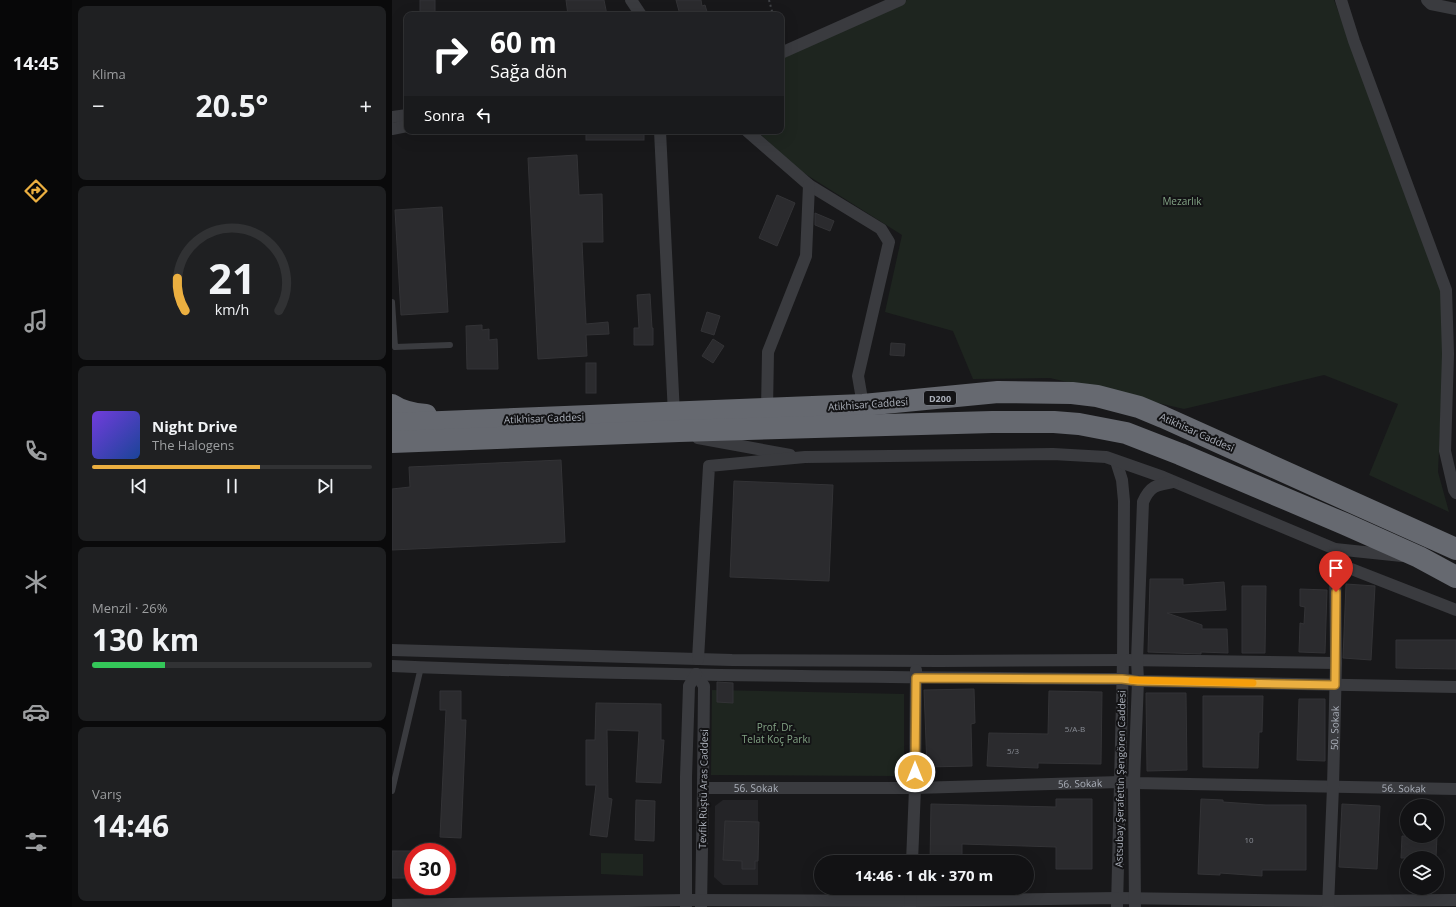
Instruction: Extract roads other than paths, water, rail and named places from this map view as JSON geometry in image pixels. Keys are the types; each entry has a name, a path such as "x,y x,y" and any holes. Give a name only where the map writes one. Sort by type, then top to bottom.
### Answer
{"highway":[{"name":"Atikhisar Caddesi","path":"392,442 676,422 767,410 863,406 998,392 1072,393 1097,396 1139,407 1456,549"},
{"path":"392,405 397,409 413,414 488,420"},
{"name":"Atikhisar Caddesi","path":"392,424 488,420 676,422 1054,422 1105,428 1126,433 1174,451 1346,524 1420,557 1456,577"}],"street":[{"path":"631,0 639,12"},
{"path":"784,52 900,0"},
{"path":"1341,0 1357,48 1446,290 1448,354 1444,451 1456,493"},
{"path":"1427,0 1431,4 1456,9"},
{"path":"392,117 404,115"},
{"path":"392,129 404,127"},
{"path":"660,134 676,422 698,438 805,457"},
{"path":"751,134 809,184 881,229 889,242 858,376 863,406"},
{"path":"767,410 768,352 806,256 809,184"},
{"path":"698,659 709,466 805,457 1053,454 1106,457 1174,482 1335,549 1420,557"},
{"name":"Astsubay Şerafettin Şengören Caddesi","path":"1116,461 1122,480 1124,501 1123,660 1117,903"},
{"name":"Astsubay Şerafettin Şengören Caddesi","path":"1135,903 1134,783 1143,502 1147,493 1154,486 1174,482"},
{"name":"50. Sokak","path":"1328,904 1336,663 1335,549"},
{"path":"1336,563 1456,610"},
{"path":"392,650 698,659 915,661 1137,660 1336,663"},
{"path":"912,855 915,788 915,661"},
{"path":"392,666 505,671 799,677 1122,679 1138,681 1456,687"},
{"path":"686,903 686,777 689,686 696,674"},
{"name":"Tevfik Rüştü Aras Caddesi","path":"696,674 704,686 704,788 701,904"},
{"name":"56. Sokak","path":"704,788 915,788 1120,782 1456,789"},
{"path":"392,905 686,903 1328,904 1456,900"}],"lane":[{"path":"392,302 395,347 450,345"},
{"path":"392,791 421,667"}],"park label":[{"name":"Mezarlık","path":"1182,201"},
{"name":"Prof. Dr. Telat Koç Parkı","path":"776,732"}]}
